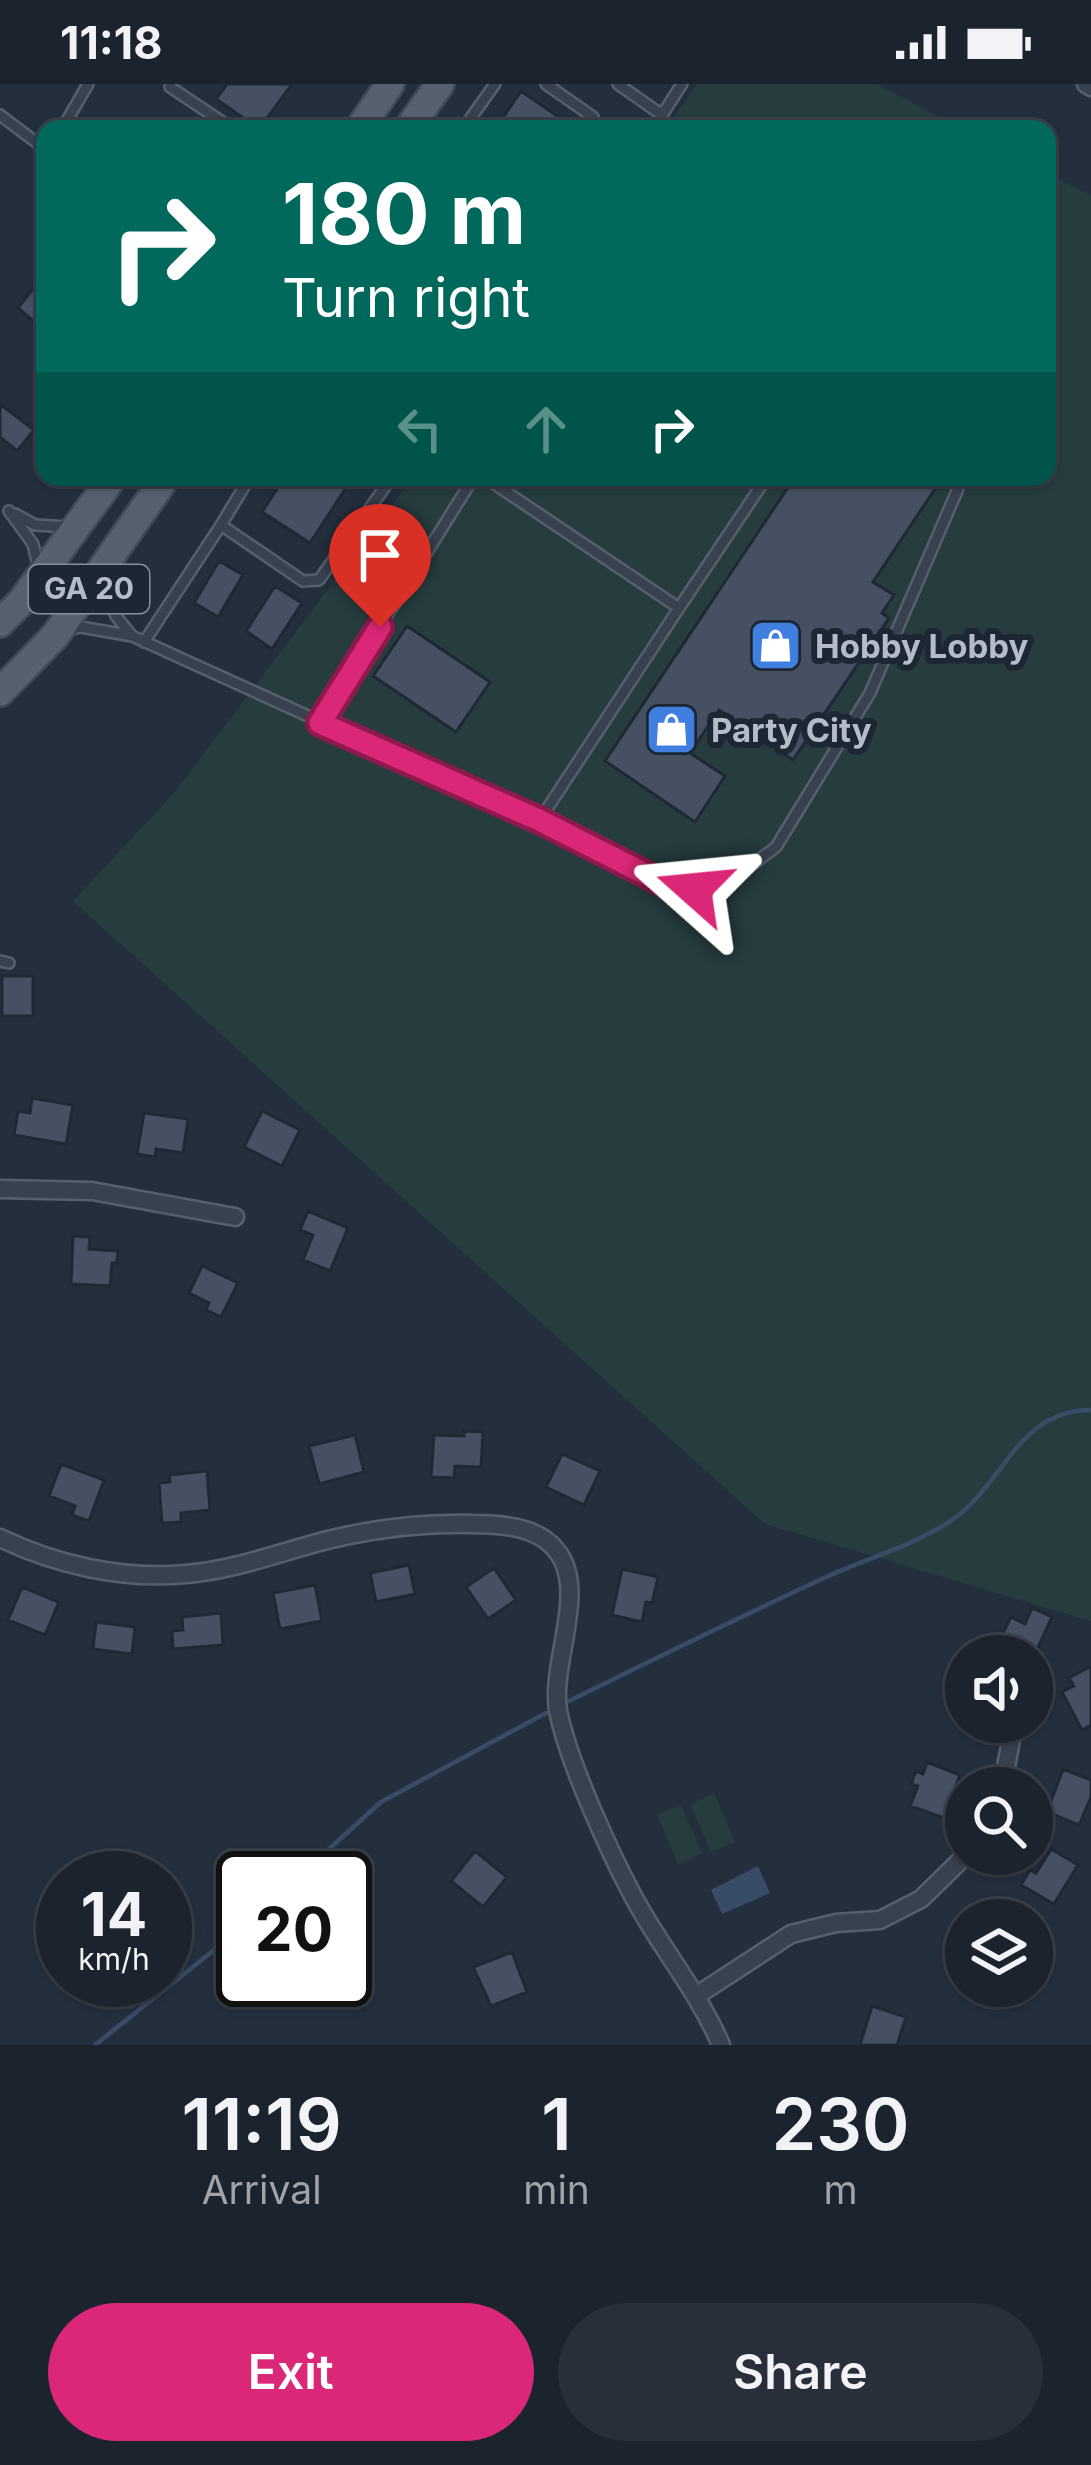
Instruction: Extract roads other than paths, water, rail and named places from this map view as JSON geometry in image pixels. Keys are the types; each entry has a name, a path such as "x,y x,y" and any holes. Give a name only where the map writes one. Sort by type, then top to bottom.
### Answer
{"main road":[{"path":"364,120 390,84"},
{"path":"414,120 440,84"},
{"name":"GA 20","path":"0,623 107,486"},
{"name":"GA 20","path":"0,692 55,636 160,486"}],"street":[{"path":"0,1190 92,1191 235,1217"},
{"path":"0,1538 83,1567 141,1576 188,1574 416,1523 506,1524 532,1533 556,1550 567,1575 570,1600 557,1670 557,1707 566,1738 633,1897 722,2045"},
{"path":"696,1996 791,1934 836,1923 880,1920 922,1899 946,1875"}],"lane":[{"path":"67,120 88,84"},
{"path":"469,120 495,84"},
{"path":"546,84 591,120"},
{"path":"618,84 662,115 682,84"},
{"path":"170,87 220,120"},
{"path":"0,115 36,141"},
{"path":"144,642 245,486"},
{"path":"221,525 303,580 319,580 386,486"},
{"path":"320,723 468,486"},
{"path":"497,486 679,608"},
{"path":"539,820 761,486"},
{"path":"55,636 81,627 132,636 539,820 665,884 694,889 729,882 776,847 870,693 959,486"},
{"path":"40,577 33,544 9,511 35,525 79,526"},
{"path":"101,571 116,616 132,636"}],"water":[{"path":"758,1866 770,1893 722,1914 711,1890"}],"waterway":[{"path":"569,1701 937,1529 970,1506 1013,1452 1045,1422 1091,1410"},
{"path":"327,1851 381,1802 546,1713"},
{"path":"95,2045 216,1949"}],"place":[{"name":"Hobby Lobby","path":"776,646"},
{"name":"Party City","path":"672,730"}]}
